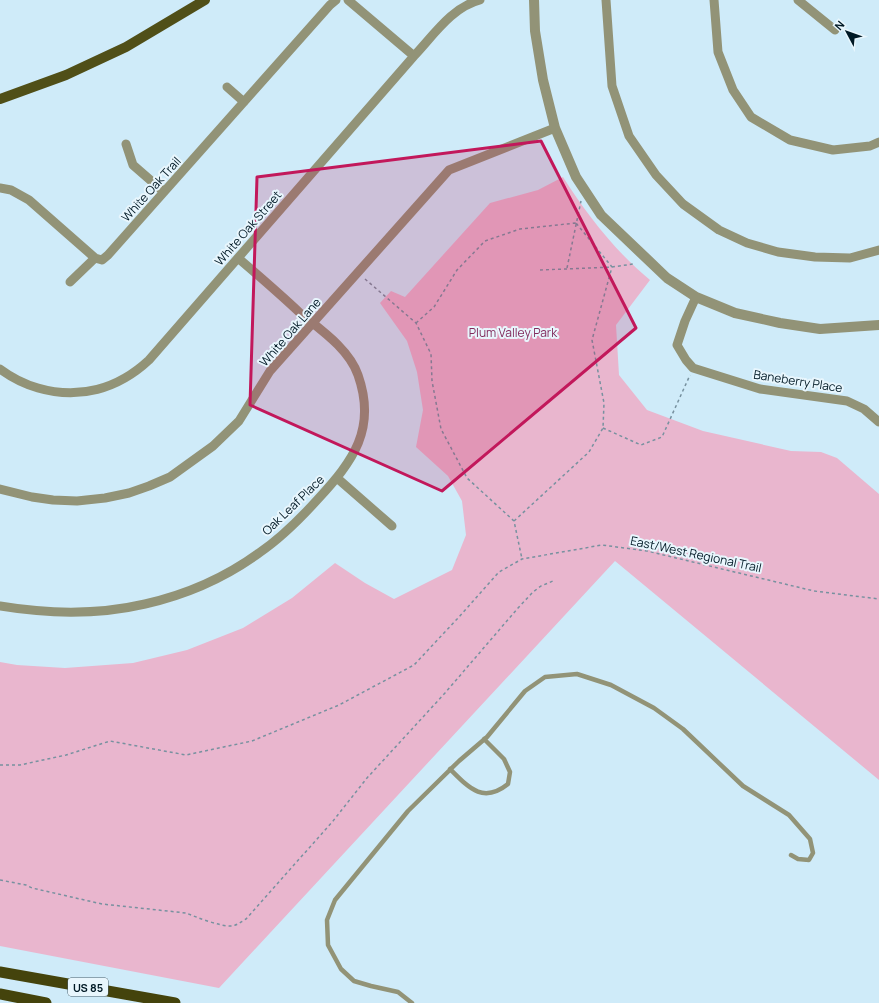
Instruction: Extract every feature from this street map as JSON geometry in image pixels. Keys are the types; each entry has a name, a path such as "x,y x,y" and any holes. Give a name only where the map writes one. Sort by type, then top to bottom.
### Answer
{"highway":[{"name":"US 85","path":"0,972 175,1003"},
{"path":"0,994 46,1003"}],"main road":[{"path":"0,99 66,75 126,47 205,0"}],"street":[{"name":"White Oak Trail","path":"70,282 95,258 102,260 108,255 336,0"},
{"path":"348,0 414,56"},
{"path":"534,0 535,31 542,73 555,128 576,176 601,215 667,278 696,297 735,313 780,323 820,329 879,325"},
{"path":"606,0 612,86 629,136 656,175 683,204 719,230 747,243 778,252 815,257 850,258 879,250"},
{"path":"714,0 718,52 733,90 751,117 790,140 833,150 870,146 879,142"},
{"path":"798,0 835,30"},
{"name":"White Oak Street","path":"0,369 21,383 61,393 76,393 110,385 140,368 414,56 452,16 474,1"},
{"path":"228,87 244,102"},
{"name":"White Oak Lane","path":"0,490 53,500 77,501 105,498 149,486 170,477 198,459 227,434 239,421 270,371 449,170 555,128"},
{"path":"126,144 133,165 164,192"},
{"path":"0,188 11,190 29,200 95,258"},
{"name":"Oak Leaf Place","path":"0,606 53,612 86,612 144,605 170,598 191,590 236,568 259,553 300,518 337,478 350,461 360,442 364,422 365,404 358,374 348,356 238,258"},
{"path":"693,368 677,345 685,321 696,297"},
{"name":"Baneberry Place","path":"693,368 760,389 847,401 864,409 879,422"},
{"path":"337,478 392,526"}],"lane":[{"path":"412,1003 398,992 354,981 341,969 328,945 327,920 335,900 408,811 450,769 484,739 525,691 545,676 577,674 611,685 654,708 683,729 743,786 789,815 810,839 813,853 809,860 798,859 791,855"},
{"path":"450,769 469,788 487,794 500,791 508,784 510,772 504,760 484,739"}],"path":[{"path":"567,268 581,201"},
{"path":"416,323 434,307 457,270 485,241 520,229 576,223"},
{"path":"576,223 612,267"},
{"path":"540,270 612,267 633,264"},
{"path":"514,521 589,452 602,428 604,402 592,340 612,267"},
{"path":"357,272 416,323 431,354 432,381 441,428 467,478 514,521 522,559"},
{"path":"602,428 641,445 662,438 693,368"},
{"name":"East/West Regional Trail","path":"0,765 20,765 66,755 110,741 186,755 252,740 340,705 414,665 499,572 522,559 602,545 647,551 814,591 879,599"},
{"path":"0,880 102,904 186,913 223,925 231,926 239,924 246,919 305,853 402,737 445,693 518,608 533,592 541,586 554,581"}],"highlighted area":[{"path":"541,141 636,328 442,491 250,405 257,177"}],"green space":[{"name":"Plum Valley Park","path":"563,177 592,219 625,257 650,280 616,325 619,375 647,410 703,431 791,451 821,452 837,458 879,494 879,780 615,561 219,988 0,946 0,662 17,665 65,668 133,663 187,650 243,628 292,598 335,563 365,583 394,599 452,570 466,535 462,501 448,476 416,447 423,410 417,372 407,341 380,303 391,291 405,297 490,203 538,190"}]}
